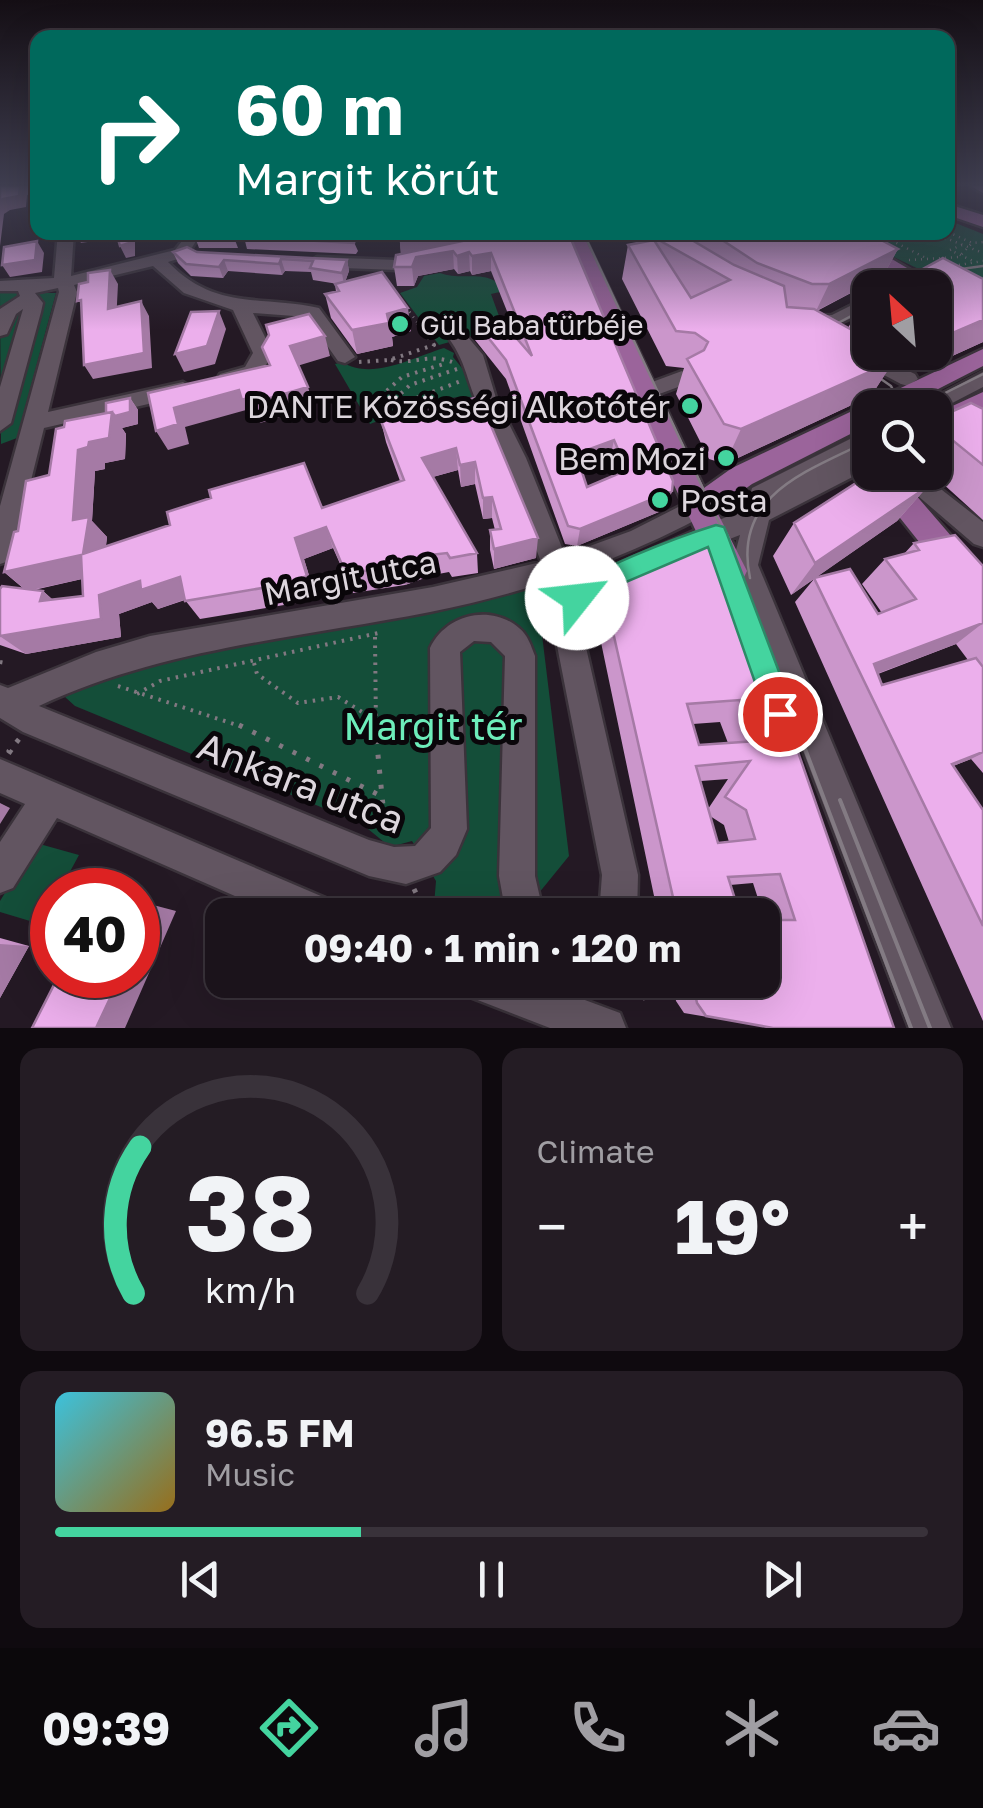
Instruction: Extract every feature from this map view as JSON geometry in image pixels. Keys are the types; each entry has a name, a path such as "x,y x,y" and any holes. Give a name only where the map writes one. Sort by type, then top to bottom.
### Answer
{"main road":[{"path":"567,240 708,520 881,1009"},
{"path":"843,240 890,270"},
{"path":"915,390 983,356"},
{"path":"952,420 980,413"},
{"path":"708,520 742,476 852,422"},
{"path":"894,490 980,588"}],"street":[{"path":"0,554 68,292 64,284 66,240"},
{"path":"0,330 8,311 29,293 181,253 189,240"},
{"path":"645,240 691,267"},
{"path":"304,262 397,266 449,257"},
{"path":"156,259 192,294 241,307 314,312 355,360"},
{"path":"0,286 29,293 34,303 0,423"},
{"path":"36,422 252,372 262,354 241,307"},
{"path":"852,313 836,320 799,322 852,350"},
{"path":"454,353 473,355 485,398 514,458 557,569"},
{"path":"891,370 908,379"},
{"path":"643,393 682,378"},
{"path":"952,394 983,379"},
{"path":"852,447 760,503 745,565 930,1028"},
{"path":"619,898 620,875 568,630 572,607 586,590 708,520 852,465"},
{"path":"924,490 983,538"},
{"name":"Margit utca","path":"4,702 148,650 491,586 557,569 681,518 708,520"},
{"name":"Ankara utca","path":"4,702 34,720 386,865 412,867 440,850 448,829 445,648 463,630 484,626 498,629 513,640 520,656 517,876 522,898"},
{"path":"4,764 49,799 282,898"},
{"path":"0,875 49,799"},
{"path":"545,998 605,1028"}],"path":[{"path":"955,235 972,243"},
{"path":"891,240 926,258"},
{"path":"940,240 983,254"},
{"path":"976,262 950,250 983,242"},
{"path":"962,255 964,246"},
{"path":"910,270 908,260 962,255"},
{"path":"952,271 983,262"},
{"path":"389,360 434,345 398,296"},
{"path":"355,360 405,363 454,353"},
{"path":"364,401 382,395 402,377 454,353"},
{"path":"370,406 396,398 410,385 458,369"},
{"path":"377,413 465,379"},
{"path":"137,694 160,681 375,637 389,629"},
{"path":"375,637 384,832"},
{"path":"254,664 257,674 298,703 338,697 376,720"},
{"path":"82,672 137,694 254,730 381,796"},
{"path":"4,764 22,734"},
{"path":"643,998 652,1004"}],"green space":[{"path":"955,234 983,234 983,300 952,285 952,270 921,270 859,240 955,240"},
{"path":"440,273 484,277 498,284 504,291 491,294 503,327 439,345 400,293 417,287 424,276"},
{"path":"0,293 56,293 17,438 1,444"},
{"path":"444,348 454,353 453,357 484,395 433,403 391,424 383,419 370,424 335,364 380,368"},
{"name":"Margit tér","path":"530,587 538,602 569,856 535,898 435,898 436,881 412,841 390,847 362,824 75,706 65,697 100,676"},
{"path":"36,843 79,855 72,868 30,868 30,921 0,912 0,901"}],"building":[{"path":"299,240 355,240 354,243"},
{"path":"467,240 571,240 673,481 672,491 580,529 568,526 506,360 475,321 498,317 532,356 491,253 457,256 453,251 416,257 412,267 394,267 396,255","holes":["614,440 627,470 587,487 576,454"]},
{"path":"654,240 691,298 730,280 659,240 692,240 734,265 784,286 787,307 814,309 852,330 852,370 874,370 741,429 724,424 687,359 704,350 708,342 695,333 676,331 628,245"},
{"path":"722,240 881,240 898,249 829,284 812,284 757,263"},
{"path":"37,241 35,260 2,265 4,247"},
{"path":"187,247 197,252 347,260 342,273 310,268 313,261 281,259 279,264 224,260 219,267 186,264 173,252"},
{"path":"943,258 983,279 983,320 952,333 952,270 921,270"},
{"path":"110,270 108,309 141,301 144,353 84,365 81,300 77,301 79,284 88,282 88,273"},
{"path":"382,272 408,308 387,314 389,323 352,330 325,294 339,291 335,284"},
{"path":"219,311 207,346 175,354 191,312"},
{"path":"309,314 325,336 290,346 308,387 252,403 250,397 242,400 239,390 174,408 178,424 156,431 148,393 270,365 262,347 269,335 266,325"},
{"path":"479,397 538,538 494,549 490,530 501,529 492,497 483,498 475,462 460,465 456,448 422,458 477,553 450,558 447,553 430,555 401,565 346,574 326,527 295,538 307,576 286,584 185,601 180,577 141,590 140,581 99,595 101,619 0,636 2,586 43,591 40,601 83,596 81,555 4,572 14,532 18,531 26,481 49,475 56,429 64,427 65,421 112,412 109,438 89,442 88,447 78,450 73,520 89,517 83,554 170,525 167,512 211,498 209,490 304,463 322,508 404,480 381,421"},
{"path":"130,398 130,412 115,416 106,413 106,403"},
{"path":"971,403 983,409 983,465 952,440 952,411"},
{"path":"852,486 852,490 923,490 815,563 794,523"},
{"path":"713,532 724,539 894,1028 773,1028 706,1016 697,1003 696,998 780,998 780,920 795,920 780,874 728,877 735,898 673,898 606,601 622,573","holes":["740,700 756,741 699,745 687,704","750,761 725,797 746,810 755,839 718,843 696,766"]},
{"path":"955,535 983,566 983,623 874,664 882,685 976,658 983,667 983,752 952,764 983,810 983,926 814,578 850,569 878,614 916,599 885,559 919,550 914,543"},
{"path":"47,998 110,998 96,1028 32,1028"}],"tram line":[{"path":"587,240 721,527 797,728"},
{"path":"649,240 673,254"},
{"path":"952,270 983,266"},
{"path":"810,325 838,323 852,316"},
{"path":"868,370 893,390"},
{"path":"951,390 983,374"},
{"path":"750,578 747,549 752,525 764,506 800,475 852,449"},
{"path":"796,725 911,1028"},
{"path":"840,800 930,1028"}],"place":[{"name":"Gül Baba türbéje","path":"400,324"},
{"name":"DANTE Közösségi Alkotótér","path":"690,406"},
{"name":"Bem Mozi","path":"726,458"},
{"name":"Posta","path":"660,500"}],"route":[{"path":"577,598 613,576 716,534 780,714"}]}
